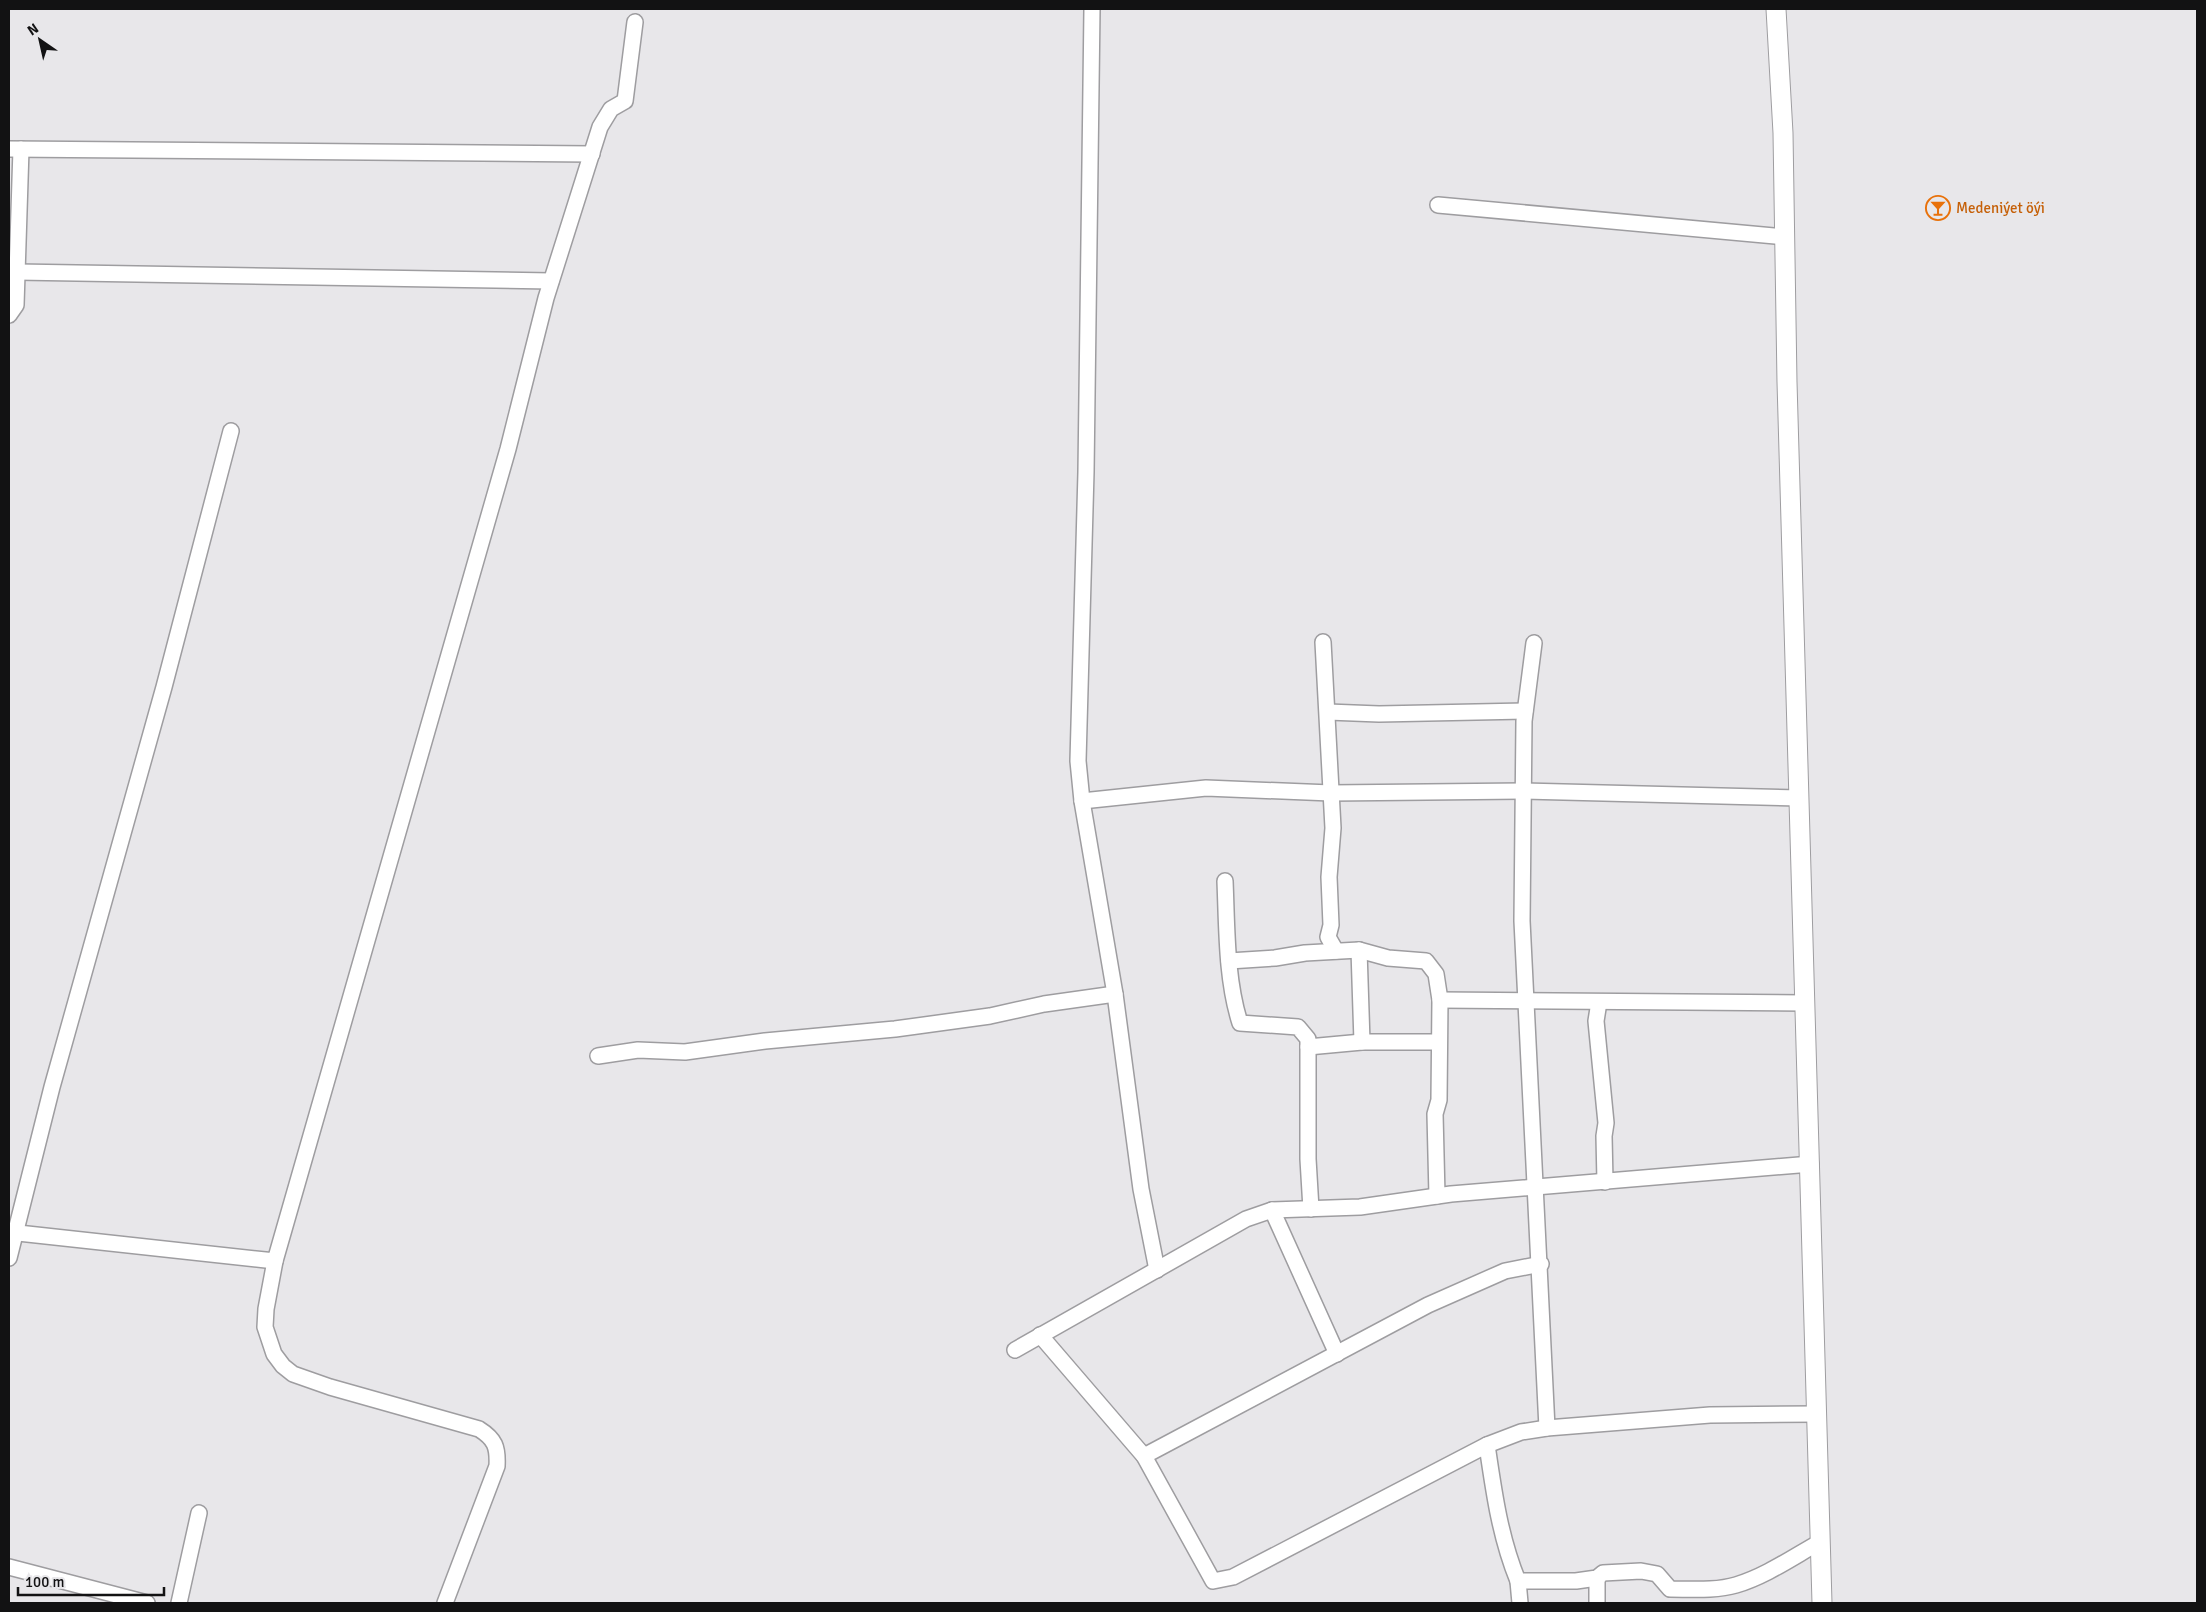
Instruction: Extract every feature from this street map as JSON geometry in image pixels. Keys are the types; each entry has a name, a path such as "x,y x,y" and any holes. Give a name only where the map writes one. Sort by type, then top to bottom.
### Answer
{"main road":[{"path":"1776,9 1786,237 1787,382 1806,1083 1811,1164 1822,1603"}],"street":[{"path":"1092,9 1086,472 1078,761 1082,801 1115,994 1141,1189 1157,1270"},
{"path":"445,1603 497,1466 495,1442 479,1429 330,1387 293,1374 283,1366 274,1354 265,1327 266,1309 276,1261 508,449 551,281 600,127 611,109 625,100 635,22"},
{"path":"9,315 16,305 15,149 592,154"},
{"path":"1438,205 1786,237"},
{"path":"17,272 551,281"},
{"path":"9,1258 12,1233 164,688 230,431"},
{"path":"1323,642 1333,835 1329,877 1331,924 1328,938 1336,951"},
{"path":"1534,643 1525,711 1522,921 1541,1264 1547,1428"},
{"path":"1328,712 1379,714 1525,711"},
{"path":"1082,801 1206,788 1331,793 1523,791 1798,798"},
{"path":"1225,881 1229,961 1234,1006 1240,1023 1298,1027 1308,1040 1308,1159 1311,1209"},
{"path":"1359,950 1362,1042"},
{"path":"1229,961 1359,950 1388,958 1426,961 1436,974 1440,1000 1438,1100 1435,1114 1438,1196"},
{"path":"598,1056 638,1050 685,1052 765,1041 895,1029 990,1016 1044,1004 1115,994"},
{"path":"1440,1000 1805,1003"},
{"path":"1599,1002 1596,1021 1606,1123 1604,1136 1605,1182"},
{"path":"1308,1047 1362,1042 1438,1042"},
{"path":"1015,1350 1246,1219 1272,1210 1360,1208 1438,1196 1811,1164"},
{"path":"1272,1210 1337,1354"},
{"path":"12,1233 276,1261"},
{"path":"1144,1456 1428,1305 1497,1274 1541,1264"},
{"path":"1040,1336 1144,1456 1213,1581 1233,1577 1487,1446 1521,1432 1547,1428 1710,1415 1817,1414"},
{"path":"1487,1446 1501,1530 1506,1550 1518,1581 1520,1603"},
{"path":"179,1603 199,1513"},
{"path":"1518,1581 1576,1581 1597,1578 1603,1573 1641,1571 1657,1574 1670,1589 1698,1590 1734,1586 1754,1579 1820,1542"},
{"path":"9,1567 148,1603"},
{"path":"1597,1578 1597,1603"}],"place":[{"name":"Medeniýet öýi","path":"1938,208"}]}
